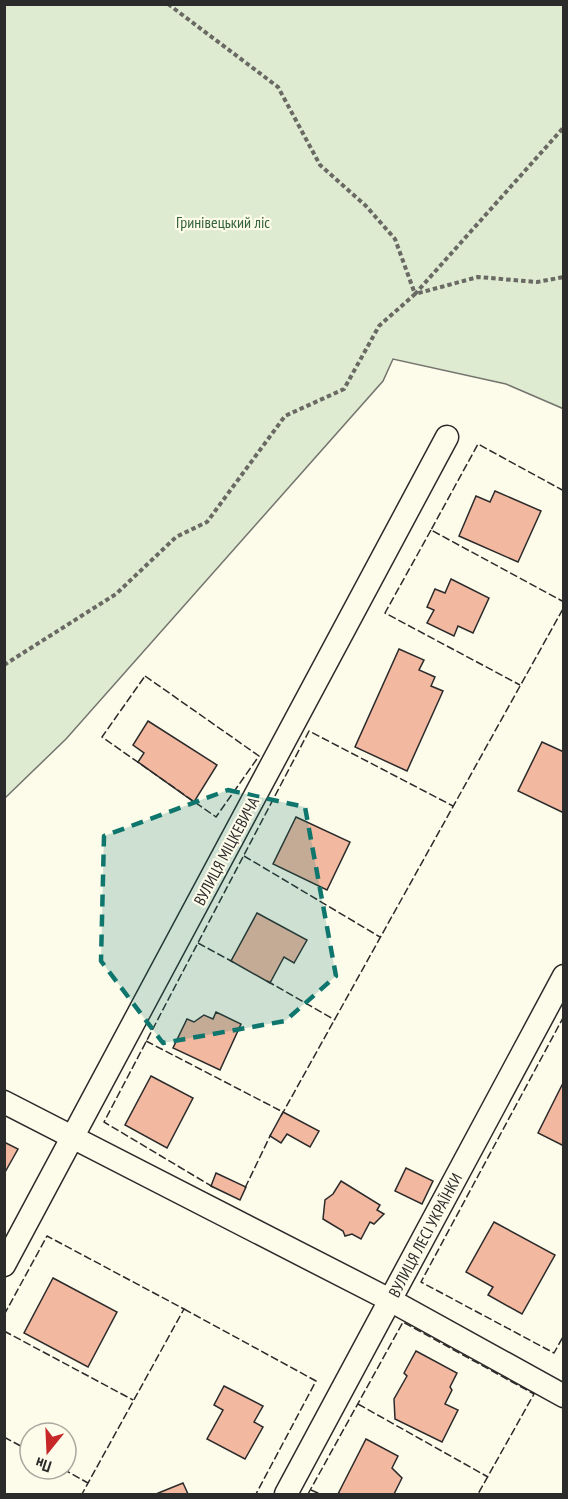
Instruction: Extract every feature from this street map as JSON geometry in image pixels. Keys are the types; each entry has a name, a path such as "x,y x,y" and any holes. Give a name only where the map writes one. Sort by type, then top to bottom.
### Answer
{"street":[{"name":"ВУЛИЦЯ МІЦКЕВИЧА","path":"4,1265 447,437"},
{"name":"ВУЛИЦЯ ЛЕСІ УКРАЇНКИ","path":"286,1494 564,976"},
{"path":"4,1102 390,1300 564,1396"}],"path":[{"path":"168,4 278,87 320,165 366,206 395,239 415,294"},
{"path":"4,665 116,594 176,537 207,522 285,416 344,389 379,326 415,294 564,127"},
{"path":"415,294 478,277 537,282 564,277"}],"highlighted area":[{"path":"228,790 305,807 336,976 285,1021 163,1043 101,961 104,836"}],"green space":[{"name":"Гринівецький ліс","path":"5,4 563,5 564,409 506,384 393,359 383,381 66,739 5,798"}],"building":[{"path":"495,491 541,511 518,562 459,536 476,496 490,502"},
{"path":"451,579 489,598 473,633 458,626 454,636 427,623 434,610 427,607 435,589 445,593"},
{"path":"399,649 424,660 419,670 435,677 431,686 443,691 407,771 355,747"},
{"path":"148,721 217,765 194,802 138,762 144,753 133,745"},
{"path":"542,742 564,752 564,813 518,791"},
{"path":"296,817 350,842 327,890 273,864"},
{"path":"257,913 307,940 294,963 284,957 270,983 231,961"},
{"path":"216,1012 241,1024 220,1070 173,1048 187,1019 194,1022 204,1015 213,1019"},
{"path":"151,1076 193,1098 167,1148 125,1125"},
{"path":"564,1081 564,1146 538,1133"},
{"path":"283,1112 319,1131 310,1147 287,1134 281,1143 270,1136"},
{"path":"4,1142 18,1149 4,1174"},
{"path":"406,1168 433,1181 422,1204 395,1191"},
{"path":"216,1173 246,1187 240,1200 211,1186"},
{"path":"341,1181 380,1205 377,1210 384,1214 374,1224 370,1222 361,1239 352,1234 345,1236 343,1231 323,1219 325,1200 333,1194"},
{"path":"494,1222 555,1255 522,1314 488,1295 493,1287 466,1272"},
{"path":"53,1278 117,1312 88,1367 24,1333"},
{"path":"416,1351 457,1373 445,1404 458,1410 442,1442 395,1419 394,1399 407,1376 404,1373"},
{"path":"224,1386 263,1406 254,1422 263,1427 245,1459 207,1439 223,1410 214,1405"},
{"path":"366,1439 398,1456 392,1468 402,1478 394,1494 338,1494"},
{"path":"183,1483 188,1494 156,1494"}],"fence":[{"path":"564,491 478,444 431,530 564,602"},
{"path":"431,530 385,613 520,685"},
{"path":"281,1116 564,607"},
{"path":"145,676 259,756 216,817 102,737 145,676"},
{"path":"213,1187 104,1122 309,731 453,806"},
{"path":"244,856 380,937"},
{"path":"198,943 233,962"},
{"path":"267,981 335,1020"},
{"path":"564,1016 421,1282 554,1353 564,1335"},
{"path":"146,1041 283,1112"},
{"path":"245,1188 271,1134"},
{"path":"4,1315 47,1236 184,1309 82,1494"},
{"path":"184,1309 316,1381 256,1494"},
{"path":"308,1494 403,1322 534,1394 478,1494"},
{"path":"4,1331 133,1400"},
{"path":"358,1404 488,1477"},
{"path":"4,1437 18,1445"},
{"path":"78,1477 88,1483"},
{"path":"311,1490 320,1494"}]}
